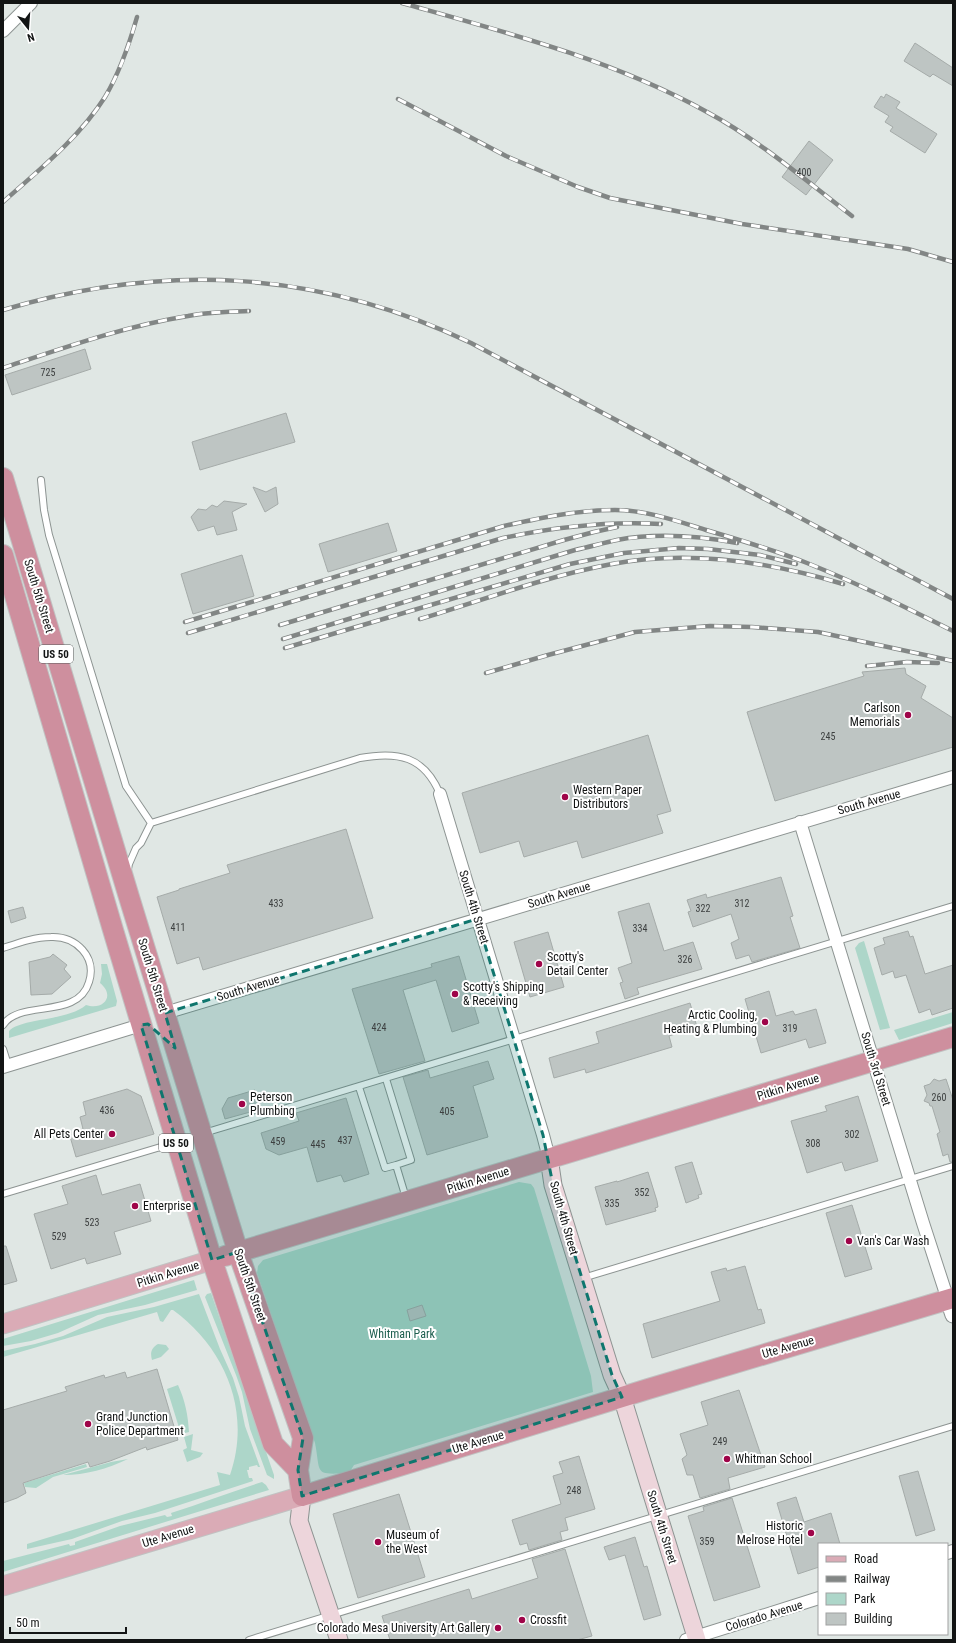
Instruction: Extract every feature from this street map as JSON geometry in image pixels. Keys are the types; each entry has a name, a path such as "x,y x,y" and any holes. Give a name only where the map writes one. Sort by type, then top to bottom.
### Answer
{"highway":[{"name":"South 5th Street","path":"3,478 128,897 238,1252 303,1438 298,1470 302,1496"},
{"name":"South 5th Street","path":"3,555 141,1025 212,1260 273,1444 298,1470"},
{"path":"141,1025 148,1024 154,1030 161,1043 181,1105 199,1127"},
{"name":"Pitkin Avenue","path":"212,1260 953,1037"},
{"name":"Ute Avenue","path":"302,1496 622,1397 951,1304"}],"main road":[{"name":"South 4th Street","path":"549,1158 553,1185 612,1375 622,1397 659,1516 693,1639"},
{"name":"Pitkin Avenue","path":"3,1324 212,1260"},
{"name":"Ute Avenue","path":"3,1586 302,1496"},
{"name":"South 5th Street","path":"302,1496 299,1521 338,1640"}],"street":[{"path":"3,31 31,3"},
{"name":"South Avenue","path":"165,1013 953,777"},
{"name":"South 4th Street","path":"440,794 549,1158"},
{"name":"South 3rd Street","path":"800,822 909,1179 951,1304"},
{"path":"6,1066 141,1025"},
{"name":"Colorado Avenue","path":"693,1639 818,1598"}],"lane":[{"path":"41,480 44,510 49,535 126,786 151,823"},
{"path":"128,897 127,877 129,864 136,848 141,843 151,823 360,758 378,754 407,758 420,765 432,778 440,794"},
{"path":"199,1127 359,1087 953,906"},
{"path":"3,948 38,938 52,936 61,938 79,946 86,953 90,962 91,972 89,983 85,991 78,998 66,1004 14,1015 4,1022"},
{"path":"3,1049 6,1066"},
{"path":"359,1087 385,1168 411,1160 386,1079"},
{"path":"3,1194 176,1142"},
{"path":"396,1164 407,1201"},
{"path":"582,1278 953,1166"},
{"path":"249,1640 953,1426"}],"highlighted area":[{"path":"477,919 543,1135 553,1185 612,1375 622,1397 302,1496 298,1470 303,1438 238,1252 212,1260 141,1025 148,1024 175,1048 165,1013"}],"green space":[{"path":"864,941 890,1028 880,1030 855,948 859,943"},
{"path":"101,964 107,964 117,1001 116,1006 9,1038 9,1031 15,1027 68,1014 86,1005 98,1006 102,1004 107,997 107,993 105,988 100,983 102,974"},
{"path":"953,1012 953,1023 899,1040 894,1030"},
{"name":"Whitman Park","path":"519,1182 531,1184 534,1188 591,1376 593,1392 354,1465 349,1473 324,1473 319,1467 315,1443 257,1273 258,1266 263,1260"},
{"path":"194,1280 197,1290 145,1305 98,1315 58,1333 31,1341 3,1346 3,1339"},
{"path":"211,1293 274,1475 274,1479 267,1475 250,1429 242,1392 205,1297 207,1294"},
{"path":"199,1294 233,1378 239,1397 245,1426 260,1467 257,1465 249,1467 249,1470 247,1470 249,1478 252,1478 253,1481 155,1513 122,1521 72,1539 27,1549 27,1544 220,1485 217,1472 230,1475 236,1451 238,1428 235,1405 229,1383 220,1362 207,1343 191,1325 173,1310 171,1310 163,1322 160,1321 157,1312 3,1357 3,1351 63,1336 107,1317 154,1307"},
{"path":"158,1344 166,1345 169,1349 161,1357 152,1360 152,1351"},
{"path":"178,1385 186,1408 189,1432 181,1434 167,1389"},
{"path":"193,1434 191,1450 203,1453 200,1457 187,1462 183,1450 187,1448 184,1437"},
{"path":"128,1459 96,1471 63,1475 111,1462"},
{"path":"86,1464 87,1467 53,1477 36,1488 25,1487 24,1483"},
{"path":"262,1482 269,1490 3,1572 3,1561 69,1544 70,1546 75,1545 75,1542 120,1526 165,1515 167,1517 172,1516 171,1513"}],"building":[{"path":"915,43 953,68 953,86 933,74 930,77 904,61"},
{"path":"886,94 900,102 896,108 937,134 925,153 890,131 893,127 885,122 889,116 874,107 881,96 884,98"},
{"path":"809,141 833,160 806,195 782,177"},
{"path":"85,349 91,369 12,395 5,375"},
{"path":"286,413 295,442 200,470 192,442"},
{"path":"253,487 266,492 276,487 278,504 265,512"},
{"path":"224,501 247,504 232,512 237,530 217,535 214,526 198,531 191,517 198,509 206,510 212,505 217,507"},
{"path":"388,523 397,551 328,572 319,544"},
{"path":"242,555 254,596 193,614 181,574"},
{"path":"905,668 906,674 926,686 921,698 953,718 953,747 775,801 747,712 864,676 862,672"},
{"name":"Western Paper Distributors","path":"648,735 671,811 657,815 663,833 582,858 577,841 524,857 519,841 480,853 462,793"},
{"path":"346,829 373,918 203,970 199,957 177,964 157,897 230,873 227,865"},
{"path":"781,877 793,916 790,917 800,948 752,962 749,955 736,959 731,943 739,939 731,914 693,927 688,912 691,911 687,900 706,894 707,898"},
{"path":"649,903 664,951 693,942 702,969 637,988 639,994 625,999 620,983 623,982 618,968 632,963 618,912"},
{"path":"23,907 26,918 11,923 8,911"},
{"path":"908,931 910,937 913,936 925,974 953,965 953,1008 932,1015 930,1009 919,1013 906,975 895,978 893,971 882,975 874,948 885,944 883,938"},
{"name":"Scotty's Detail Center","path":"548,932 564,987 530,997 514,942"},
{"path":"53,954 67,965 64,969 71,977 52,994 31,995 29,962 50,957"},
{"path":"459,956 479,1023 452,1032 436,980 403,990 425,1061 379,1074 352,989 432,967 431,964"},
{"path":"769,991 776,1016 793,1011 795,1015 816,1009 826,1043 809,1048 806,1039 761,1053 745,999"},
{"path":"690,1003 697,1027 669,1036 672,1047 586,1073 585,1069 554,1078 549,1058 599,1043 596,1032"},
{"path":"488,1061 494,1079 473,1086 488,1137 427,1155 403,1077 428,1070 430,1078"},
{"path":"934,1079 939,1081 946,1079 953,1100 953,1162 950,1162 948,1154 943,1156 937,1134 940,1132 932,1106 924,1101 927,1095 924,1086 930,1084"},
{"path":"127,1089 141,1096 154,1134 76,1157 69,1133 83,1129 80,1117 86,1115 83,1102"},
{"name":"Peterson Plumbing","path":"255,1090 261,1109 225,1119 222,1109 228,1098"},
{"path":"858,1096 878,1161 845,1171 842,1162 807,1173 791,1121 827,1111 825,1106"},
{"path":"346,1098 369,1174 344,1182 341,1175 317,1182 307,1147 279,1155 266,1149 261,1133 299,1121 296,1113"},
{"path":"692,1162 702,1194 698,1195 699,1198 686,1203 675,1167"},
{"path":"648,1172 657,1201 658,1207 655,1208 656,1211 606,1225 595,1187"},
{"path":"96,1175 102,1195 140,1184 151,1221 114,1232 121,1254 87,1264 85,1258 51,1269 34,1214 68,1204 62,1186"},
{"name":"Van's Car Wash","path":"852,1205 872,1269 845,1277 826,1213"},
{"path":"3,1246 6,1246 17,1281 3,1285"},
{"path":"745,1266 758,1310 761,1309 765,1323 652,1358 643,1324 720,1301 711,1272 726,1268 727,1271"},
{"path":"422,1305 426,1316 410,1321 407,1310"},
{"name":"Grand Junction Police Department","path":"157,1369 178,1440 147,1450 146,1447 90,1467 88,1462 23,1483 26,1493 3,1503 3,1410 67,1391 65,1387 104,1375 105,1378 125,1372 127,1378"},
{"path":"739,1390 765,1467 728,1478 730,1489 700,1498 693,1475 687,1475 682,1459 687,1455 680,1434 708,1425 701,1402"},
{"path":"579,1456 595,1509 565,1518 568,1530 560,1532 562,1540 529,1550 527,1543 520,1545 512,1520 561,1504 553,1476 563,1473 559,1462"},
{"path":"918,1471 935,1530 916,1536 899,1476"},
{"name":"Museum of the West","path":"399,1494 425,1577 358,1598 333,1514"},
{"name":"Historic Melrose Hotel","path":"796,1497 804,1522 831,1513 840,1543 818,1543 818,1567 798,1574 777,1503"},
{"path":"732,1498 760,1587 714,1601 688,1516 704,1511 703,1507"},
{"path":"635,1537 644,1567 647,1566 661,1615 644,1620 625,1555 609,1560 604,1547"},
{"path":"565,1549 592,1636 577,1640 390,1640 382,1616 469,1589 472,1599 538,1578 532,1559"}],"railway":[{"path":"402,3 558,49 634,77 671,94 707,112 745,135 852,216"},
{"path":"3,202 58,153 95,112 105,97 120,68 137,17"},
{"path":"398,99 506,156 578,187 610,198 742,224 908,249 953,262"},
{"path":"3,310 63,295 123,285 182,280 241,281 299,288 357,300 414,319 471,343 953,599"},
{"path":"3,368 94,338 164,320 218,312 249,311"},
{"path":"185,622 504,526 545,517 573,513 601,510 627,510 684,523 744,541 807,563 863,587 953,631"},
{"path":"188,633 503,538 562,528 601,524 661,524"},
{"path":"280,625 564,540 617,527"},
{"path":"283,639 575,550 617,540 677,536 737,543"},
{"path":"285,648 570,564 624,553 679,548 708,549 760,555 796,564"},
{"path":"420,619 563,575 612,564 641,560 670,558 729,560 787,570 843,584"},
{"path":"486,673 635,632 710,626 752,627 818,632 953,661"},
{"path":"867,666 907,662 938,663"}],"place":[{"name":"Carlson Memorials","path":"908,715"},
{"name":"Western Paper Distributors","path":"565,797"},
{"name":"Scotty's Detail Center","path":"539,964"},
{"name":"Scotty's Shipping & Receiving","path":"455,994"},
{"name":"Arctic Cooling, Heating & Plumbing","path":"765,1022"},
{"name":"Peterson Plumbing","path":"242,1104"},
{"name":"All Pets Center","path":"112,1134"},
{"name":"Enterprise","path":"135,1206"},
{"name":"Van's Car Wash","path":"849,1241"},
{"name":"Grand Junction Police Department","path":"88,1424"},
{"name":"Whitman School","path":"727,1459"},
{"name":"Historic Melrose Hotel","path":"811,1533"},
{"name":"Museum of the West","path":"378,1542"},
{"name":"Crossfit","path":"522,1620"},
{"name":"Colorado Mesa University Art Gallery","path":"498,1628"}]}
